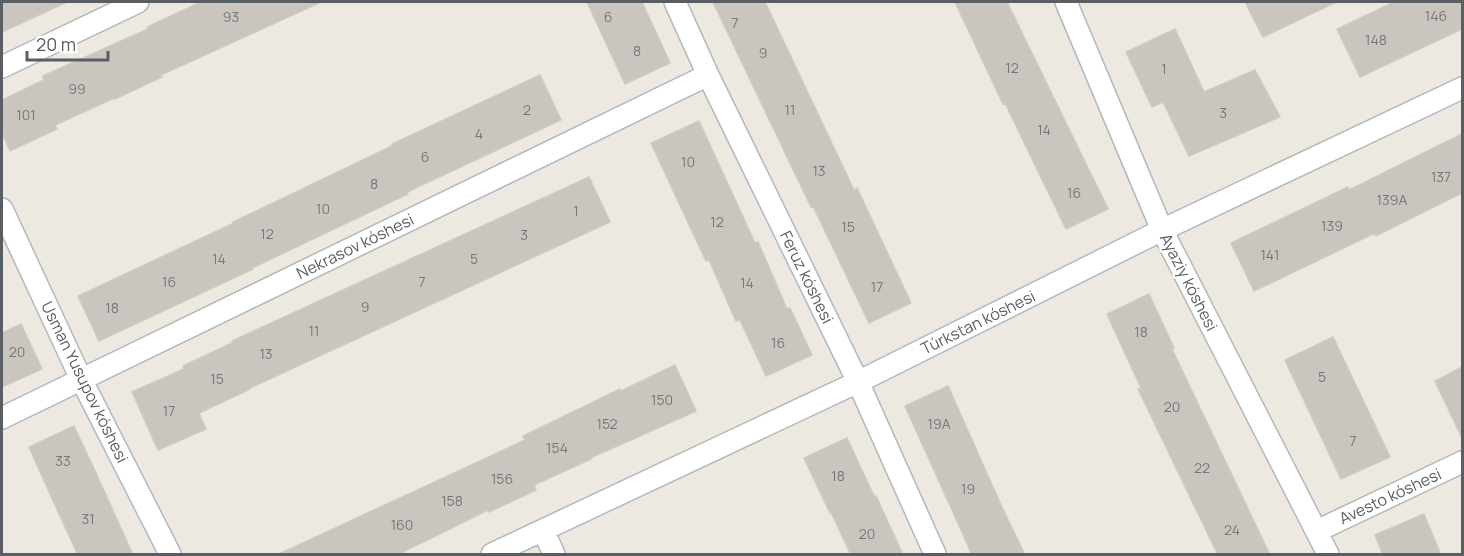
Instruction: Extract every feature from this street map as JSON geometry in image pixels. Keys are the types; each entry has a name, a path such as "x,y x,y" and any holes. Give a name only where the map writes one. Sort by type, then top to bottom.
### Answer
{"street":[{"path":"2,67 138,2"},
{"name":"Feruz kóshesi","path":"675,2 708,75 858,382 935,555"},
{"name":"Ayaziy kóshesi","path":"1066,2 1162,230 1328,555"},
{"name":"Nekrasov kóshesi","path":"2,418 708,75"},
{"name":"Túrkstan kóshesi","path":"492,555 858,382 1162,230 1462,88"},
{"name":"Usman Yusupov kóshesi","path":"2,209 81,379 170,555"},
{"name":"Avesto kóshesi","path":"1317,531 1462,462"},
{"path":"543,530 554,555"}],"building":[{"path":"2,2 67,2 2,32"},
{"path":"201,2 321,2 55,125 57,129 10,151 2,133 2,100 44,80 43,76 148,29 147,27"},
{"path":"587,2 642,2 670,63 625,84"},
{"path":"713,2 765,2 854,190 857,188 911,303 869,323"},
{"path":"955,2 1007,2 1108,209 1066,229"},
{"path":"1245,2 1336,2 1263,37"},
{"path":"1394,2 1462,2 1462,29 1360,77 1337,29"},
{"path":"1175,29 1204,92 1255,70 1280,117 1189,156 1163,102 1152,107 1126,52"},
{"path":"540,75 561,120 99,341 78,296"},
{"path":"699,121 755,243 758,242 787,309 790,308 812,355 766,376 740,320 736,321 709,260 706,261 651,143"},
{"path":"1462,134 1462,193 1376,236 1375,233 1254,291 1231,243 1348,187 1349,190"},
{"path":"589,177 610,222 199,413 206,429 158,450 132,392 184,369 183,366 232,341"},
{"path":"1149,294 1174,348 1172,349 1270,555 1218,555 1138,389 1141,388 1107,314"},
{"path":"21,324 42,369 2,387 2,333"},
{"path":"1333,337 1390,457 1341,479 1285,360"},
{"path":"675,365 696,411 534,485 536,490 489,512 488,510 397,555 277,555 525,440 523,436"},
{"path":"1462,367 1462,438 1435,381"},
{"path":"948,386 1025,555 972,555 905,406"},
{"path":"74,426 133,555 78,555 55,505 29,447"},
{"path":"847,438 903,555 851,555 830,513 804,458"},
{"path":"1424,514 1441,555 1383,555 1375,535"}]}
